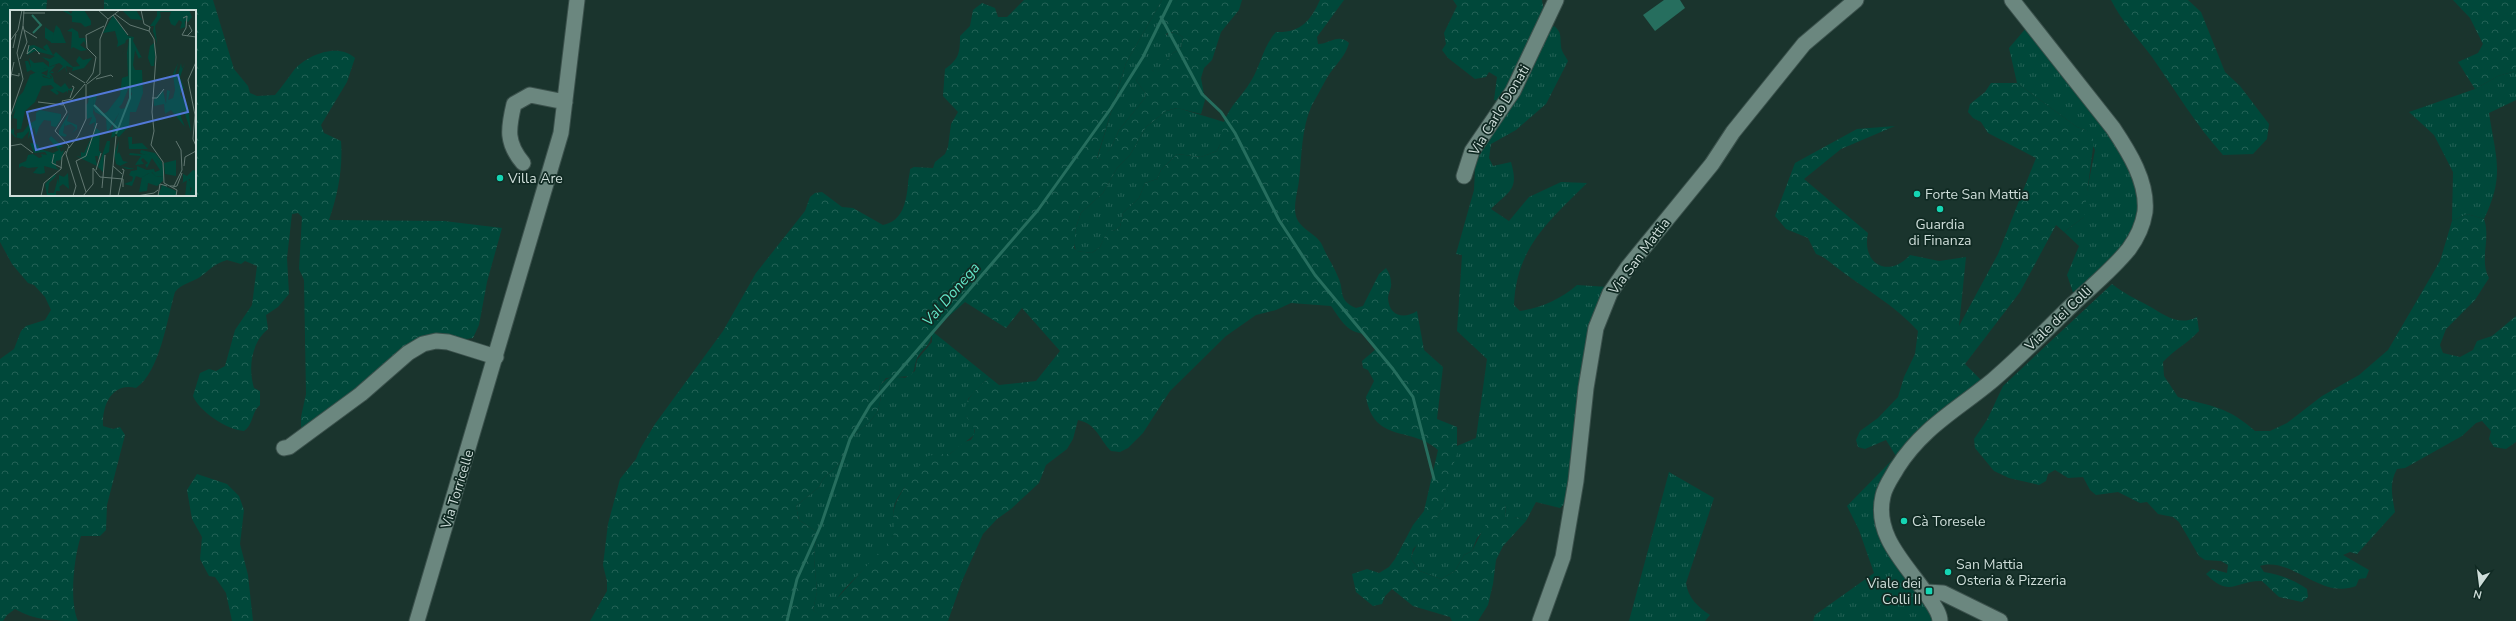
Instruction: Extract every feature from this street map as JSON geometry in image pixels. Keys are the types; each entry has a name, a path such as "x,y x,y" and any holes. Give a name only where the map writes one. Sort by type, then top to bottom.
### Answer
{"street":[{"name":"Via Torricelle","path":"417,621 561,133 577,0"},
{"name":"Via Carlo Donati","path":"1464,176 1472,150 1513,91 1556,0"},
{"name":"Via San Mattia","path":"1540,621 1563,557 1576,481 1586,388 1596,328 1610,293 1628,267 1712,164 1733,132 1804,44 1856,0"},
{"name":"Viale dei Colli","path":"1940,621 1926,592 1899,557 1886,533 1882,510 1883,496 1891,478 1909,450 1924,434 1939,420 1993,380 2116,263 2136,238 2145,212 2141,181 2125,147 2113,128 2012,0"},
{"path":"523,164 512,150 509,124 514,104 530,95 565,102"},
{"path":"284,448 289,447 336,413 361,394 397,361 423,344 436,341 448,342 496,357"},
{"path":"1926,592 1943,593 2000,621"}],"green space":[{"path":"0,0 47,0 46,10 10,10 10,196 196,196 196,10 104,10 104,0 213,0 234,69 248,86 250,93 257,96 275,95 294,70 315,55 323,52 340,51 348,53 355,58 347,82 321,125 324,133 341,141 339,181 329,220 444,221 502,228 487,282 479,325 473,338 419,346 301,437 301,417 306,394 304,280 299,269 302,217 298,213 292,214 287,258 289,294 278,307 266,315 268,329 258,341 252,356 252,380 254,388 260,391 260,405 244,431 237,430 214,419 201,408 193,396 200,373 209,369 216,371 225,366 235,330 252,305 257,266 245,261 241,264 227,260 215,265 200,277 178,289 175,292 162,344 151,370 136,388 121,388 115,392 110,397 104,410 103,426 113,429 120,427 125,435 107,505 106,530 100,536 81,536 78,545 73,591 75,613 78,621 38,618 15,609 7,615 3,621 0,621 0,359 14,349 21,331 26,326 45,320 51,310 45,297 34,285 28,283 12,264 0,242"},
{"path":"1024,0 1162,0 1126,63 1097,158 1101,160 1112,146 1119,130 1145,98 1146,94 1136,80 1143,70 1152,70 1156,73 1173,53 1181,49 1183,37 1174,32 1159,35 1158,29 1161,20 1177,0 1242,0 1239,10 1221,32 1212,60 1204,68 1201,78 1205,100 1201,114 1177,108 1166,111 1146,127 1130,155 1117,168 1103,193 1081,213 1076,227 1074,248 1077,251 1092,253 1100,247 1108,229 1114,231 1120,227 1123,213 1139,198 1145,183 1157,179 1161,170 1177,154 1201,157 1217,151 1220,144 1224,122 1233,105 1251,81 1268,43 1276,32 1292,31 1303,25 1308,20 1320,0 1344,0 1317,37 1318,44 1338,39 1345,40 1349,43 1343,56 1328,76 1308,114 1302,142 1299,180 1295,205 1296,215 1303,227 1321,243 1340,282 1342,295 1346,302 1350,305 1356,308 1363,306 1379,274 1386,268 1390,275 1391,281 1388,298 1391,309 1398,315 1408,315 1417,311 1424,350 1443,367 1437,419 1457,427 1457,454 1446,486 1444,506 1427,535 1413,549 1411,559 1420,571 1441,579 1455,571 1464,555 1472,551 1488,520 1506,503 1505,518 1508,522 1516,517 1526,521 1503,546 1496,560 1493,584 1488,605 1478,621 1452,621 1450,617 1413,606 1392,589 1385,596 1382,604 1373,606 1356,592 1352,574 1367,569 1379,573 1389,567 1395,559 1413,525 1424,511 1438,450 1417,438 1385,428 1377,422 1370,412 1366,397 1374,381 1368,370 1363,368 1362,361 1376,349 1366,334 1354,331 1345,325 1331,306 1291,303 1276,310 1256,315 1226,336 1170,391 1143,433 1128,448 1120,452 1111,451 1094,428 1078,420 1073,439 1067,449 1046,465 1039,483 1011,509 997,519 983,534 962,581 948,621 590,621 607,591 607,581 603,565 608,524 620,479 636,459 640,449 655,424 723,331 756,273 805,211 810,197 815,193 822,192 842,207 853,208 883,225 890,223 899,215 904,204 910,169 914,167 933,168 935,162 945,154 948,147 951,124 958,112 943,96 945,69 956,59 958,55 960,36 970,26 973,10 982,3 995,8 998,17 1007,17","holes":["965,302 1006,328 1022,308 1060,351 1036,381 999,385 989,377 974,392 968,400 965,409 965,414 975,430 971,440 964,442 950,454 936,454 925,457 897,500 893,514 893,537 821,616 813,610 817,592 814,558 817,532 799,520 796,506 819,487 823,479 839,464 852,436 869,423 878,411 881,397 879,387 886,378 910,376 914,371 918,356 930,341 932,331"]},
{"path":"1162,0 1177,0 1166,35 1174,32 1183,37 1181,49 1173,53 1156,74 1152,70 1143,71 1136,80 1146,94 1145,98 1119,130 1112,146 1102,160 1097,159 1126,63"},
{"path":"1453,0 1542,0 1547,30 1505,102 1494,100 1497,77 1489,72 1486,77 1475,79 1448,58 1442,50 1446,44 1444,33 1457,6"},
{"path":"2111,0 2188,0 2201,12 2225,72 2240,86 2269,124 2267,139 2253,154 2223,155 2195,120 2152,57 2120,16"},
{"path":"2453,0 2516,0 2516,71 2498,76 2475,89 2458,62 2478,53 2483,44 2470,18"},
{"path":"1554,26 1557,28 1559,33 1561,48 1568,61 1546,104 1516,130 1491,144 1489,158 1493,166 1511,162 1514,178 1511,189 1491,209 1509,221 1529,197 1561,182 1587,183 1548,223 1528,251 1521,267 1516,285 1514,305 1520,311 1536,308 1557,299 1577,285 1608,287 1577,492 1560,508 1536,502 1526,521 1516,517 1508,523 1505,518 1506,504 1477,538 1472,551 1464,555 1455,571 1441,579 1420,571 1411,559 1417,545 1436,520 1443,506 1446,484 1457,451 1457,446 1476,438 1487,359 1457,331 1462,255 1456,254 1474,190 1475,168 1466,153 1547,30"},
{"path":"2027,27 2130,162 2141,210 2129,238 2109,263 2074,295 2067,275 2079,246 2064,232 2084,217 2084,207 2095,150 2085,130 2077,127 2017,83 2009,48"},
{"path":"2516,71 2516,100 2489,113 2497,167 2497,178 2491,204 2484,219 2467,214 2452,221 2453,172 2434,135 2409,112 2475,89 2498,76"},
{"path":"1991,83 2017,83 2077,127 2085,130 2094,140 2084,217 2064,232 2056,225 2020,292 1965,364 1981,380 1910,438 1896,456 1886,440 1865,449 1858,447 1856,440 1860,431 1878,418 1898,397 1904,377 1915,354 1918,331 1889,305 1822,256 1816,254 1808,238 1786,229 1775,216 1795,163 1857,129 1895,126 1841,149 1804,179 1868,233 1867,244 1869,253 1878,265 1886,267 1894,266 1902,262 1910,255 1939,261 1966,257 1959,326 1998,254 2036,158 1988,133 1981,122 1973,118 1968,112 1970,104 1985,92"},
{"path":"1178,108 1224,122 1223,138 1217,151 1201,157 1177,154 1161,170 1157,179 1145,183 1139,198 1123,213 1120,227 1114,231 1108,230 1100,247 1092,253 1076,251 1074,243 1076,227 1081,213 1103,193 1117,168 1130,155 1146,127 1166,111"},
{"path":"2467,214 2484,219 2486,226 2485,264 2489,278 2475,300 2446,329 2440,345 2443,353 2460,357 2473,350 2477,341 2492,336 2516,316 2516,442 2506,449 2494,447 2489,439 2491,431 2482,421 2476,423 2462,436 2405,468 2397,469 2394,474 2392,485 2395,512 2357,554 2350,552 2343,555 2369,570 2366,578 2359,579 2356,586 2343,589 2330,587 2283,567 2272,565 2260,566 2264,572 2287,578 2307,589 2308,597 2302,602 2279,597 2262,581 2253,581 2228,587 2222,586 2206,574 2212,569 2227,573 2228,565 2221,561 2205,560 2199,556 2179,522 2173,517 2158,514 2147,502 2140,503 2118,492 2096,495 2090,490 2083,477 2068,478 2055,470 2048,474 2046,481 2039,485 2009,478 1994,471 1975,448 1974,439 1987,420 2003,386 2112,284 2171,318 2183,321 2197,317 2199,331 2163,362 2164,376 2178,397 2219,408 2236,417 2255,431 2270,431 2287,423 2322,396 2359,375 2388,350 2440,261 2452,221"},
{"path":"932,331 989,377 968,399 966,416 974,426 974,435 950,454 936,454 906,485 894,507 895,530 893,537 882,551 845,589 829,610 821,617 813,610 817,592 814,558 817,532 799,520 796,506 819,487 823,479 839,464 852,436 869,423 878,411 881,397 879,387 882,383 890,378 905,378 915,371 917,360 932,342"},
{"path":"1896,456 1881,483 1876,497 1914,585 1934,621 1813,621 1815,615 1874,573 1859,530 1847,506"},
{"path":"1669,472 1714,498 1686,583 1691,598 1694,602 1710,615 1705,621 1629,621"},
{"path":"197,474 227,484 239,496 244,510 240,544 248,575 253,621 232,621 226,593 215,577 209,576 200,559 202,537 192,519 187,490"}],"shaded area":[{"path":"1664,0 1680,0 1685,8 1655,31 1643,15"}],"waterway":[{"name":"Val Donega","path":"787,621 797,579 821,525 850,439 870,405 1038,210 1111,108 1143,57 1171,0"},
{"path":"1161,17 1202,94 1221,112 1235,133 1279,220 1315,275 1393,369 1413,397 1434,479"}],"place":[{"name":"Villa Are","path":"500,178"},
{"name":"Forte San Mattia","path":"1917,194"},
{"name":"Guardia di Finanza","path":"1940,209"},
{"name":"Cà Toresele","path":"1904,521"},
{"name":"San Mattia Osteria & Pizzeria","path":"1948,572"},
{"name":"Viale dei Colli II","path":"1929,591"}]}
